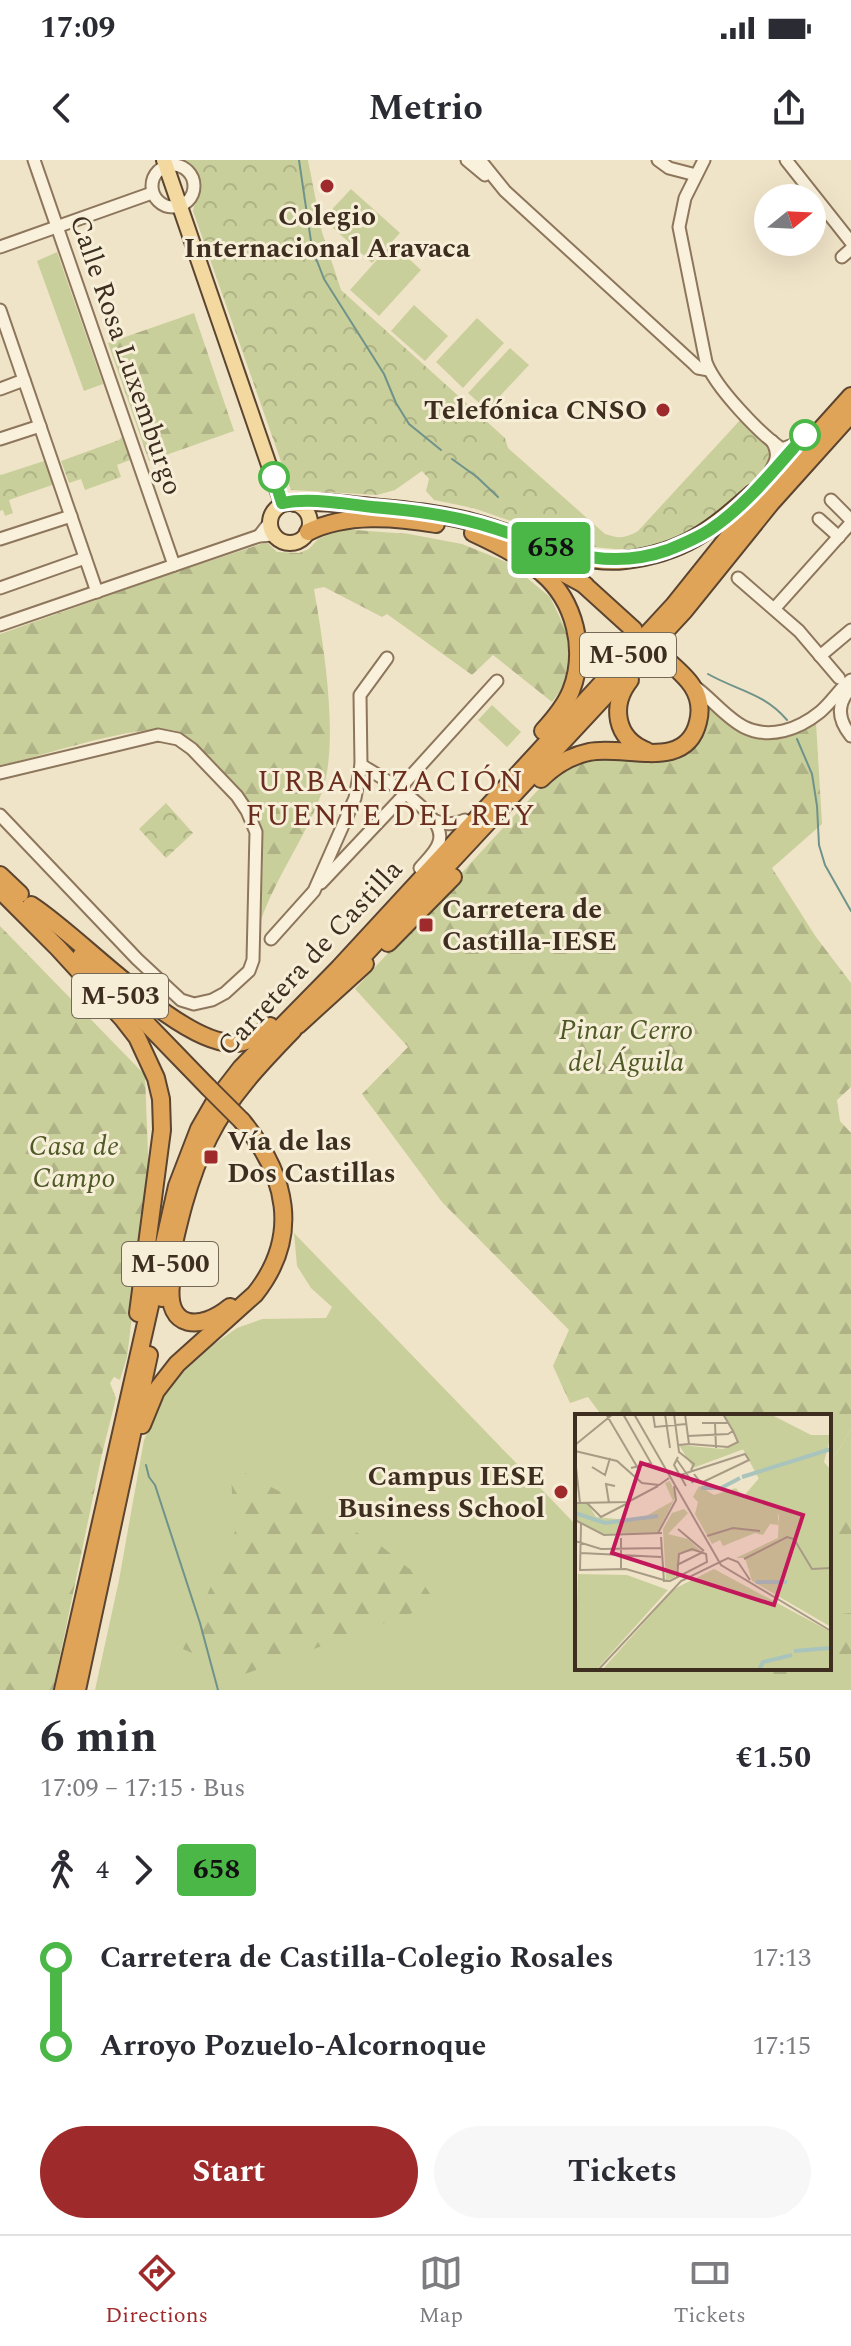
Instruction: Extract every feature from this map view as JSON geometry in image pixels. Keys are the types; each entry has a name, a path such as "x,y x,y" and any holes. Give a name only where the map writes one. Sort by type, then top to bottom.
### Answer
{"highway":[{"name":"M-500","path":"503,777 668,601 769,474 851,385"},
{"name":"Carretera de Castilla","path":"63,1690 177,1186 199,1129 214,1103 241,1068 339,968 674,605 762,495 851,396"},
{"name":"Carretera de Castilla","path":"77,1690 189,1186 204,1147 223,1112 267,1056 453,862 684,611 771,503 851,414"},
{"name":"M-500","path":"703,587 746,544 851,421"},
{"name":"M-500","path":"477,529 592,559 623,561 687,543 713,528 753,493"},
{"path":"288,503 319,502 415,510 477,529"},
{"path":"308,532 331,523 369,519 477,529"},
{"name":"M-500","path":"395,905 420,868 552,722 574,680 578,641 571,614 562,596 544,575 477,529"},
{"name":"M-500","path":"477,529 585,585 634,630"},
{"name":"M-500","path":"656,754 639,748 626,737 617,709 624,688 662,646 684,611"},
{"name":"M-500","path":"298,1025 405,928 536,784 559,764 593,751 656,754 684,745 697,727 700,704 692,685 662,656"},
{"name":"M-503","path":"0,875 266,1152 278,1183 284,1218 279,1251 265,1282 177,1364 156,1391 140,1430 111,1535"},
{"name":"M-503","path":"0,890 205,1090"},
{"path":"31,905 53,919 127,983 185,1025 217,1041 232,1043 243,1043 269,1027 362,941"},
{"name":"M-500","path":"58,948 137,1037 152,1068 161,1099 160,1157 132,1353 118,1421 116,1453"},
{"name":"M-500","path":"189,1186 188,1213 171,1287 170,1305 183,1320 195,1322 209,1320 224,1312 248,1289 266,1263 275,1234 278,1218 268,1175 239,1125"}],"main road":[{"path":"165,163 288,503"},
{"path":"288,503 301,505 310,520 308,532 293,543 282,542 267,531 273,511 288,503"}],"street":[{"name":"Calle Rosa Luxemburgo","path":"34,160 174,565"},
{"path":"467,160 698,368 709,370"},
{"path":"480,160 505,191"},
{"path":"658,160 669,168 696,175"},
{"path":"704,160 682,207 679,227 709,370 722,389 771,441 782,449 798,443"},
{"path":"786,160 851,242"},
{"path":"165,163 187,170 194,182 191,197 180,206 163,205 152,193 153,177 165,163"},
{"path":"0,247 152,193"},
{"path":"0,310 4,337 24,380 97,592"},
{"path":"0,389 24,380"},
{"path":"0,439 40,426"},
{"path":"769,474 778,453 771,441"},
{"path":"831,500 847,529"},
{"path":"0,539 71,516"},
{"path":"819,519 847,529"},
{"path":"774,609 847,529"},
{"path":"0,625 267,531"},
{"path":"0,588 85,558"},
{"path":"692,685 743,726 764,733 786,731 821,712 845,679 799,631 738,578"},
{"path":"820,656 851,630"},
{"path":"314,891 355,798 361,765 360,695 387,658"},
{"path":"271,939 497,681"},
{"path":"851,688 840,708 843,726 851,736"},
{"path":"0,773 158,735 178,739 192,749 237,796 256,832 253,960 249,971 225,993 212,1000 194,1004 181,1000 137,959 0,815"},
{"path":"361,765 403,791 433,820 440,832 439,843 420,868"},
{"path":"433,820 445,825 465,820"}],"green space":[{"path":"173,160 308,160 322,232 341,290 505,438 508,448 605,534 622,537 638,531 742,418 773,450 771,462 726,514 658,549 583,546 473,508 434,500 426,491 429,479 422,471 395,490 377,495 291,490 193,211 198,180 189,167"},
{"path":"351,189 400,233 372,263 323,219"},
{"path":"392,243 421,270 379,316 350,290"},
{"path":"57,252 103,384 84,391 37,261"},
{"path":"414,305 448,336 425,361 391,331"},
{"path":"194,313 234,431 149,461 108,343"},
{"path":"477,318 504,343 463,388 436,362"},
{"path":"510,348 529,365 487,410 468,393"},
{"path":"122,437 130,460 117,465 121,477 85,490 81,479 69,483 61,461"},
{"path":"47,460 55,484 9,500 13,513 5,516 3,510 0,511 0,474"},
{"path":"342,529 409,534 462,544 509,563 550,597 565,628 570,654 565,684 552,702 493,655 472,675 387,614 382,617 324,587 314,589 330,719 327,771 315,809 261,920 262,849 254,811 243,795 185,735 164,729 119,735 0,766 0,634 267,542 277,552 299,553 309,549 318,539"},
{"name":"Pinar Cerro del Águila","path":"705,700 733,727 758,737 787,734 816,722 822,824 772,868 816,937 851,983 851,1087 837,1100 840,1121 851,1133 851,1429 837,1453 831,1457 831,1414 601,1414 588,1397 570,1403 553,1366 569,1330 442,1202 362,1094 408,1047 355,989 562,767 580,758 669,758"},
{"path":"492,705 521,732 507,747 478,720"},
{"path":"166,803 193,833 166,858 139,829"},
{"name":"Casa de Campo","path":"0,926 145,1075 149,1180 127,1357 120,1380 114,1377 110,1383 116,1398 53,1690 0,1690"},
{"path":"294,1233 575,1524 575,1670 831,1670 831,1457 837,1453 851,1429 851,1690 95,1690 144,1440 164,1396 181,1374 210,1347 237,1328 262,1319 326,1318 332,1307 311,1288 297,1266"},
{"path":"230,1465 380,1545 418,1576 437,1604 242,1675 183,1649 235,1532"},
{"path":"831,1505 851,1506 851,1550 831,1553"},
{"path":"851,1613 851,1683 831,1668 831,1615"},
{"path":"772,1670 816,1670 807,1672 797,1690 773,1690"}],"waterway":[{"path":"299,160 312,248 324,279 384,374 409,424 441,450"},
{"path":"452,459 498,497"},
{"path":"708,674 760,698 787,720"},
{"path":"797,739 812,774 819,845 825,865 851,911"},
{"path":"146,1465 200,1623 218,1690"}],"bus line":[{"name":"658","path":"274,477 282,503 305,501 435,513 565,553 623,561 687,543 713,528 753,493 805,435"}],"place":[{"name":"Colegio Internacional Aravaca","path":"327,186"},
{"name":"Telefónica CNSO","path":"663,410"},
{"name":"Carretera de Castilla-IESE","path":"426,925"},
{"name":"Vía de las Dos Castillas","path":"211,1157"},
{"name":"Campus IESE Business School","path":"561,1492"}],"district":[{"name":"URBANIZACIÓN FUENTE DEL REY","path":"391,799"}]}
